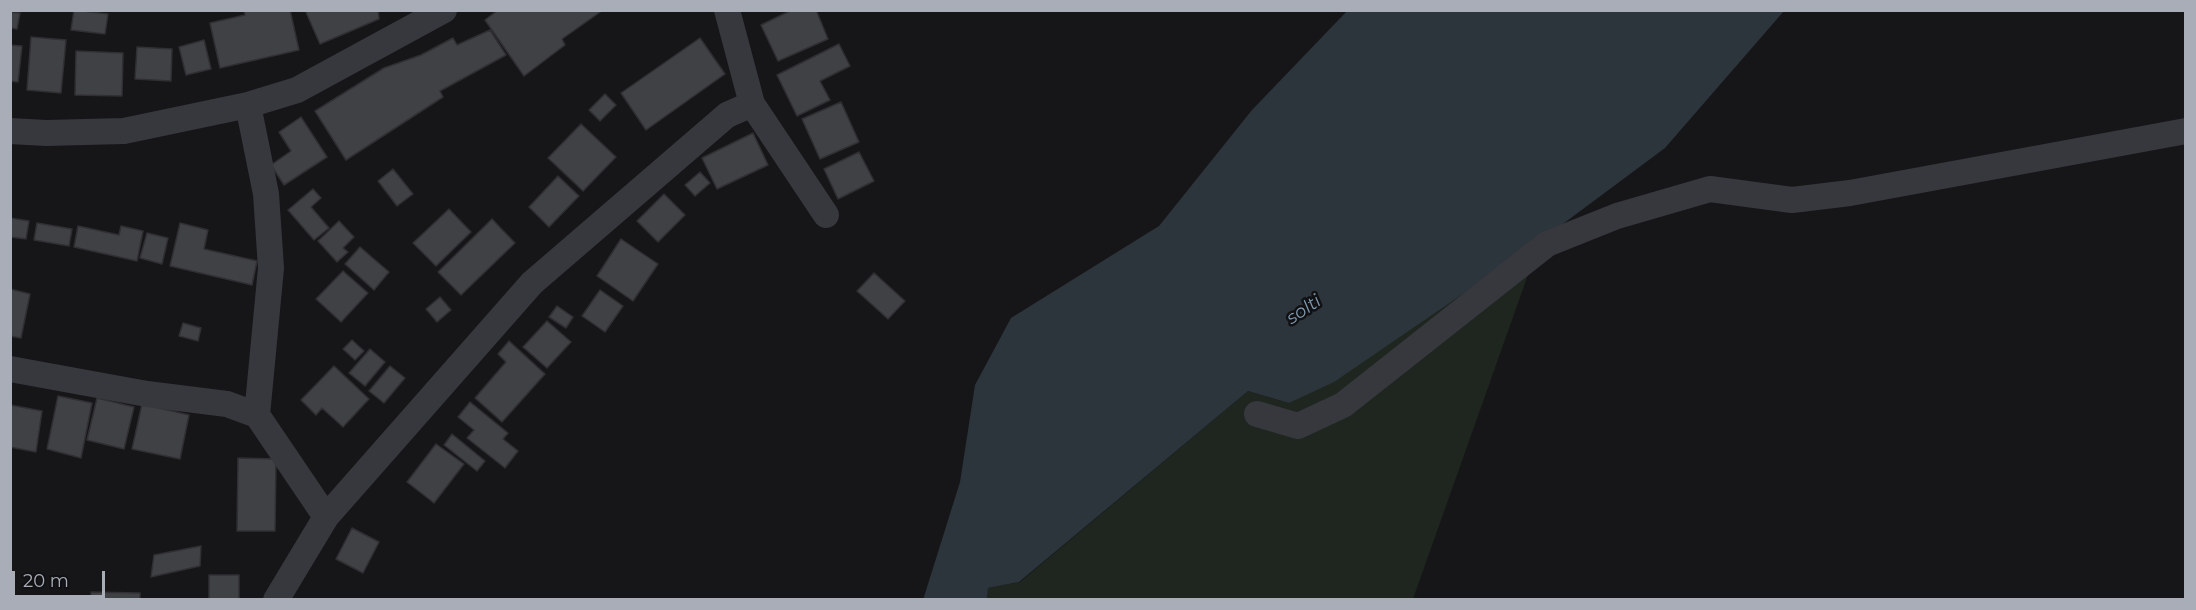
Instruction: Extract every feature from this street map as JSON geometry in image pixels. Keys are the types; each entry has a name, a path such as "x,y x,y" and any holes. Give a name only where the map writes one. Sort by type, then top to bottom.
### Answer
{"street":[{"path":"10,131 46,133 124,131 248,105 297,90 444,10"},
{"path":"727,10 752,104 826,216"},
{"path":"276,600 326,517 532,283 727,115 752,104"},
{"path":"248,105 266,194 271,268 257,415"},
{"path":"1257,414 1298,426 1343,405 1547,244 1617,216 1710,189 1792,200 1850,194 2186,131"},
{"path":"10,369 147,394 227,404 257,415 326,517"}],"shaded area":[{"path":"1540,241 1413,599 987,600 988,588 1020,582 1248,391 1289,403"}],"water":[{"name":"solti","path":"1347,11 1784,11 1665,148 1540,241 1334,382 1289,403 1248,391 1019,582 988,588 987,599 923,600 960,482 975,385 1011,318 1159,226 1252,110"}],"building":[{"path":"74,10 108,14 105,34 71,30"},
{"path":"244,10 290,10 299,50 220,68 210,23 245,15"},
{"path":"305,10 378,10 379,19 320,44"},
{"path":"498,10 603,10 562,39 565,45 524,76 485,20"},
{"path":"792,10 816,10 828,39 778,61 761,25"},
{"path":"10,12 20,13 17,29 10,28"},
{"path":"490,30 506,55 440,91 443,97 346,160 315,111 384,68 421,55 453,38 457,45"},
{"path":"31,37 66,40 61,93 27,90"},
{"path":"700,38 725,74 646,130 621,93"},
{"path":"204,40 211,69 186,75 179,47"},
{"path":"839,44 850,66 820,81 830,100 797,116 777,75"},
{"path":"10,45 22,46 18,82 10,81"},
{"path":"137,47 172,49 171,81 135,79"},
{"path":"76,51 123,53 122,96 75,95"},
{"path":"605,94 616,105 600,121 589,110"},
{"path":"841,102 859,142 820,159 802,119"},
{"path":"301,117 327,157 284,185 271,165 291,151 279,132"},
{"path":"581,124 616,157 583,191 548,158"},
{"path":"753,133 768,165 717,189 702,158"},
{"path":"859,152 874,181 838,199 824,169"},
{"path":"393,169 413,194 397,206 378,181"},
{"path":"700,172 710,183 695,196 685,185"},
{"path":"558,176 579,196 549,227 529,207"},
{"path":"313,189 321,198 311,207 329,228 314,240 288,210"},
{"path":"664,194 685,215 658,242 637,221"},
{"path":"449,209 471,232 436,266 413,243"},
{"path":"10,218 29,221 26,239 10,237"},
{"path":"492,219 515,243 461,295 438,272"},
{"path":"339,221 354,237 343,248 348,252 337,262 318,241"},
{"path":"37,223 72,229 69,246 34,240"},
{"path":"180,223 208,230 204,249 257,261 252,285 170,266"},
{"path":"78,226 119,235 121,226 143,231 137,261 74,247"},
{"path":"147,233 168,238 162,264 140,258"},
{"path":"621,239 658,264 633,301 597,276"},
{"path":"360,247 389,272 374,290 345,264"},
{"path":"343,271 368,293 341,322 316,299"},
{"path":"874,273 905,301 888,319 857,291"},
{"path":"10,289 30,294 21,338 10,336"},
{"path":"600,290 623,306 605,332 582,316"},
{"path":"440,297 451,310 437,322 426,309"},
{"path":"557,306 573,317 566,328 549,317"},
{"path":"547,321 571,342 547,368 523,347"},
{"path":"183,323 201,328 198,341 179,336"},
{"path":"352,340 364,351 355,360 343,349"},
{"path":"509,341 545,374 502,422 475,398 506,362 498,354"},
{"path":"370,349 385,362 365,386 349,373"},
{"path":"334,366 369,399 343,427 322,408 316,415 301,400"},
{"path":"390,366 405,378 384,403 369,391"},
{"path":"58,396 92,403 81,458 47,449"},
{"path":"97,398 134,407 124,449 87,440"},
{"path":"470,402 508,433 503,439 518,451 505,468 467,438 474,430 458,417"},
{"path":"142,404 189,415 180,459 132,449"},
{"path":"10,405 42,411 36,452 10,447"},
{"path":"452,434 485,461 477,471 444,445"},
{"path":"436,444 464,464 434,503 407,482"},
{"path":"238,458 276,459 275,531 237,531"},
{"path":"352,528 379,542 363,573 336,559"},
{"path":"201,546 200,566 151,577 154,555"},
{"path":"209,575 239,575 239,600 209,600"},
{"path":"91,592 140,593 140,600 91,600"}]}
